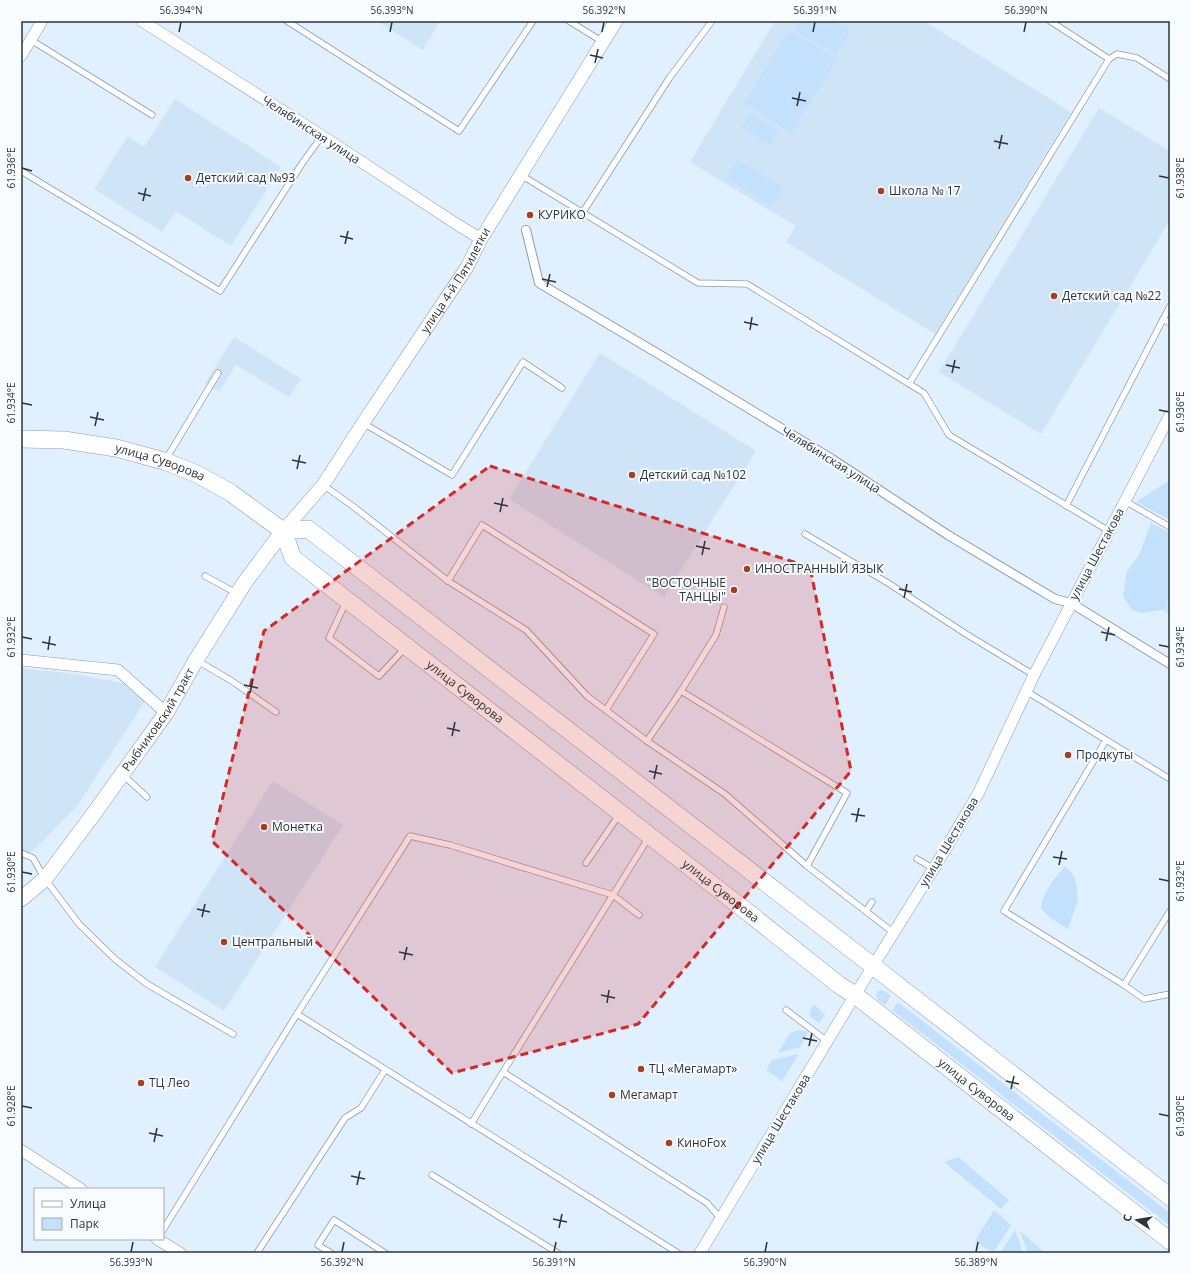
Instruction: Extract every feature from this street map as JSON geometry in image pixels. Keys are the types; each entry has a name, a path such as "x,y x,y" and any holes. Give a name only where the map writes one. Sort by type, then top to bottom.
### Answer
{"main road":[{"name":"улица Суворова","path":"21,439 64,440 116,448 164,461 197,474 232,493 283,531 293,558 408,646 1170,1241"},
{"path":"283,531 308,529 1170,1197"},
{"name":"Рыбниковский тракт","path":"21,899 45,879 166,713 196,660 238,594 283,531"}],"street":[{"path":"21,56 42,21"},
{"name":"Челябинская улица","path":"142,21 481,239"},
{"name":"улица 4-й Пятилетки","path":"283,531 323,485 363,422 467,267 481,239 520,174 616,21"},
{"name":"Челябинская улица","path":"526,230 539,283 832,459 955,539 1055,599 1071,603 1170,664"},
{"name":"улица Шестакова","path":"700,1253 855,995 934,869 979,792 1034,675 1170,415"},
{"path":"21,660 118,670 166,713"},
{"path":"21,1150 78,1188"},
{"path":"159,1240 180,1253"}],"lane":[{"path":"287,21 459,131 533,21"},
{"path":"569,21 603,42"},
{"path":"583,212 670,78 712,21"},
{"path":"1050,21 1109,59"},
{"path":"31,40 152,115"},
{"path":"908,384 1109,59 1117,54 1137,58 1170,79"},
{"path":"21,171 220,291 303,162 322,136"},
{"path":"520,174 698,284 748,284 924,393 949,435 1109,532"},
{"path":"1066,506 1170,306"},
{"path":"1163,320 1170,323"},
{"path":"363,422 452,475 523,362 562,388"},
{"path":"164,461 218,373"},
{"path":"323,485 354,507 448,581 526,630 587,696 647,741 724,794 806,866 894,933"},
{"path":"1125,501 1170,527"},
{"path":"448,581 482,525 654,634 606,710"},
{"path":"806,534 888,583 966,634 1034,675"},
{"path":"205,576 238,594"},
{"path":"347,600 329,638 379,676 408,646"},
{"path":"647,741 681,691 716,635 724,607"},
{"path":"196,660 232,681 276,712"},
{"path":"681,691 846,793 806,866"},
{"path":"1026,691 1170,779"},
{"path":"1106,740 1004,911 1124,985 1144,999 1170,994"},
{"path":"122,774 147,797"},
{"path":"586,863 620,813"},
{"path":"164,1228 410,836 450,845 613,895 640,915"},
{"path":"472,1124 650,836"},
{"path":"21,853 32,858 45,879 79,924 116,960 147,984 233,1034"},
{"path":"917,859 934,869"},
{"path":"866,911 872,902"},
{"path":"1124,985 1170,911"},
{"path":"786,1010 827,1041"},
{"path":"297,1014 678,1253"},
{"path":"257,1253 344,1118 361,1108 385,1070"},
{"path":"503,1072 707,1203 721,1219"},
{"path":"432,1175 558,1253"},
{"path":"331,1253 318,1245 334,1220 385,1253"}],"highlighted area":[{"path":"490,466 810,567 851,771 638,1024 452,1073 212,841 264,631"}],"shaded area":[{"path":"377,21 440,21 423,50"},
{"name":"Школа № 17","path":"775,21 924,21 1071,112 935,334 786,242 796,226 690,162"},
{"name":"Детский сад №93","path":"175,99 281,167 231,246 176,211 162,232 94,189 128,136 144,147"},
{"name":"Детский сад №22","path":"1099,108 1170,151 1170,220 1041,434 939,372"},
{"path":"234,337 301,379 289,397 236,365 219,392 205,383"},
{"name":"Детский сад №102","path":"600,353 756,451 664,597 509,499"},
{"path":"1170,596 1170,615 1162,610"},
{"path":"21,668 75,674 153,689 77,806 21,863"},
{"path":"273,781 343,825 224,1011 155,967"}],"green space":[{"path":"799,21 833,21 850,31 836,54 794,30"},
{"path":"789,30 837,59 791,133 744,103"},
{"path":"750,114 779,131 770,145 742,128"},
{"path":"738,160 783,188 771,206 726,178"},
{"path":"1170,478 1170,520 1136,502 1168,481"},
{"path":"1151,523 1170,533 1170,596 1162,610 1141,613 1132,610 1123,596 1127,571 1139,555"},
{"path":"1065,866 1073,874 1076,883 1078,900 1068,929 1052,919 1041,909 1046,892"},
{"path":"881,990 891,996 885,1005 878,1000 876,996 878,991"},
{"path":"898,1002 1170,1213 1170,1226 892,1010"},
{"path":"814,1004 825,1015 819,1023 810,1015 810,1011"},
{"path":"799,1030 808,1032 800,1047 778,1053 790,1033"},
{"path":"799,1054 782,1081 766,1070 772,1060"},
{"path":"958,1157 1009,1200 1001,1209 944,1162"},
{"path":"994,1210 1011,1225 993,1253 975,1241"},
{"path":"1015,1230 1023,1253 1000,1253"},
{"path":"1020,1231 1045,1253 1028,1253"}],"place":[{"name":"Детский сад №93","path":"188,178"},
{"name":"Школа № 17","path":"881,191"},
{"name":"КУРИКО","path":"530,215"},
{"name":"Детский сад №22","path":"1054,296"},
{"name":"Детский сад №102","path":"632,475"},
{"name":"ИНОСТРАННЫЙ ЯЗЫК","path":"747,569"},
{"name":"\"ВОСТОЧНЫЕ ТАНЦЫ\"","path":"734,590"},
{"name":"Продкуты","path":"1068,755"},
{"name":"Монетка","path":"264,827"},
{"name":"Центральный","path":"224,942"},
{"name":"ТЦ «Мегамарт»","path":"641,1069"},
{"name":"ТЦ Лео","path":"141,1083"},
{"name":"Мегамарт","path":"612,1095"},
{"name":"КиноFox","path":"669,1143"}]}
